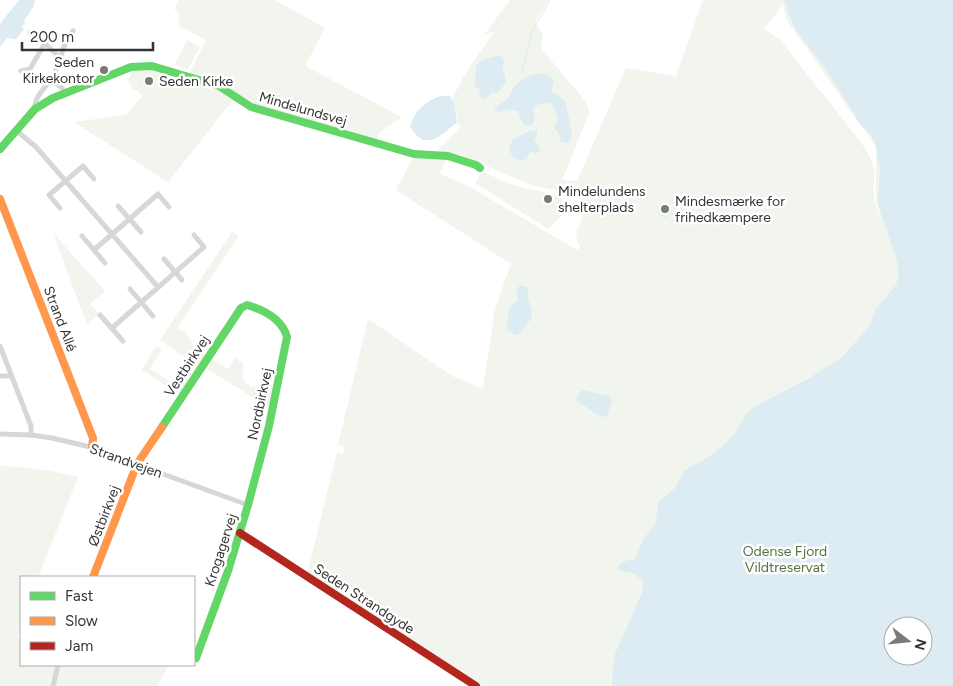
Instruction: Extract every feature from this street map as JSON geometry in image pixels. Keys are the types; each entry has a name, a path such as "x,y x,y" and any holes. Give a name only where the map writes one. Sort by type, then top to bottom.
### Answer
{"street":[{"path":"36,109 35,102 57,68 59,57 73,30"},
{"path":"30,33 45,43 59,57"},
{"path":"21,71 30,69 45,43"},
{"name":"Mindelundsvej","path":"0,149 36,109 65,93 131,66 152,66 219,86 242,103 251,107 414,154 448,156 480,168"},
{"path":"51,78 65,93"},
{"path":"17,131 36,148 65,180 158,287"},
{"path":"60,208 49,195 65,180 83,166 94,179"},
{"path":"94,250 158,194 170,207"},
{"name":"Strand Allé","path":"0,199 93,438 92,448"},
{"path":"118,206 141,232"},
{"path":"112,328 204,247 194,235"},
{"path":"82,236 105,263"},
{"path":"164,259 182,280"},
{"path":"130,289 152,316"},
{"name":"Vestbirkvej","path":"137,464 241,308 247,305 255,307 268,315"},
{"path":"100,315 123,341"},
{"name":"Nordbirkvej","path":"248,505 270,426 287,337 286,330 268,315"},
{"path":"0,346 31,426 31,435"},
{"path":"0,376 12,376"},
{"name":"Strandvejen","path":"0,434 31,435 92,448 248,505"},
{"name":"Østbirkvej","path":"93,576 137,464"},
{"name":"Krogagervej","path":"196,658 225,580 248,505"},
{"name":"Seden Strandgyde","path":"240,533 476,686"},
{"path":"53,686 58,666"}],"green space":[{"path":"179,0 275,0 325,28 305,66 402,117 379,133 377,141 246,103 233,91 189,74 206,40 179,26 179,12 174,9"},
{"path":"510,0 549,0 535,22 543,35 541,48 586,102 589,113 562,180 577,181 626,68 676,76 703,0 953,0 953,686 483,686 307,575 337,452 342,454 345,447 338,445 368,319 452,376 483,389 495,309 511,264 396,190 414,156 446,158 440,174 470,187 577,250 580,247 576,234 582,217 581,196 531,185 462,155 437,151 461,127 456,123 457,113 452,99 465,74 495,31 484,35","holes":["783,4 786,19 876,147 876,202 880,215 874,198 874,169 867,151 780,40 761,26 766,27"]},
{"path":"187,40 200,47 187,70 175,64"},
{"path":"132,68 155,69 220,89 234,99 168,182 74,122 126,115 143,95 132,88 128,79"},
{"path":"482,172 516,186 561,196 563,203 568,202 571,204 569,209 548,229 475,183"},
{"path":"232,232 239,236 177,328 186,332 195,349 228,369 235,358 243,363 243,379 250,387 273,389 270,408 199,364 179,394 142,370 156,346 162,349 150,369 177,386 192,362 160,340"},
{"path":"53,233 105,291 90,304 99,314 87,325"},
{"path":"0,466 39,469 78,477 38,576 20,576 20,629 17,637 20,638 20,666 168,666 157,686 0,686"}],"shaded area":[{"path":"19,0 35,0 33,8 24,20 25,22 22,27 24,29 16,39 7,38 0,47 0,24"},
{"name":"Odense Fjord Vildtreservat","path":"784,0 953,0 953,686 612,686 615,654 642,593 643,582 636,575 621,571 618,567 621,562 635,559 644,538 656,523 658,502 675,488 684,471 708,457 734,435 747,413 753,407 808,379 842,357 870,326 875,310 896,285 899,274 897,261 878,200 880,173 876,144 871,135 860,124 827,71 796,30"},
{"path":"500,55 505,61 502,68 506,82 497,93 493,92 485,99 480,97 479,88 475,87 476,66 484,59"},
{"path":"544,73 554,80 551,93 557,94 565,101 572,132 568,143 561,142 558,131 553,128 558,120 555,109 549,103 535,106 532,110 535,117 532,125 525,126 518,111 508,109 498,113 494,110 506,100 516,85 523,79 534,74"},
{"path":"440,96 450,96 455,109 456,123 433,140 421,139 410,126 412,120 421,107"},
{"path":"537,130 537,136 534,139 540,150 536,154 530,151 527,159 520,161 513,158 509,149 512,140 529,131"},
{"path":"519,286 525,286 528,289 528,298 532,312 531,319 519,334 515,335 506,328 510,306 518,300 516,290"},
{"path":"582,390 609,396 612,399 607,416 600,416 577,401 577,397"}],"waterway":[{"path":"522,72 532,31 550,0"},
{"path":"663,205 667,205 671,211 667,217 663,217 659,213 659,209 663,205"}],"traffic: fast":[{"path":"0,149 35,109 53,98 131,67 152,66 219,86 251,107 414,154 448,156 480,168"},
{"path":"162,427 241,308 247,305 277,320 287,337 269,426 228,571 196,658"}],"traffic: slow":[{"path":"0,199 93,438 92,448"},
{"path":"93,576 137,464 162,427"}],"traffic: jam":[{"path":"240,533 476,686"}],"place":[{"name":"Seden Kirkekontor","path":"104,70"},
{"name":"Seden Kirke","path":"149,81"},
{"name":"Mindelundens shelterplads","path":"548,199"},
{"name":"Mindesmærke for frihedkæmpere","path":"665,209"}]}
